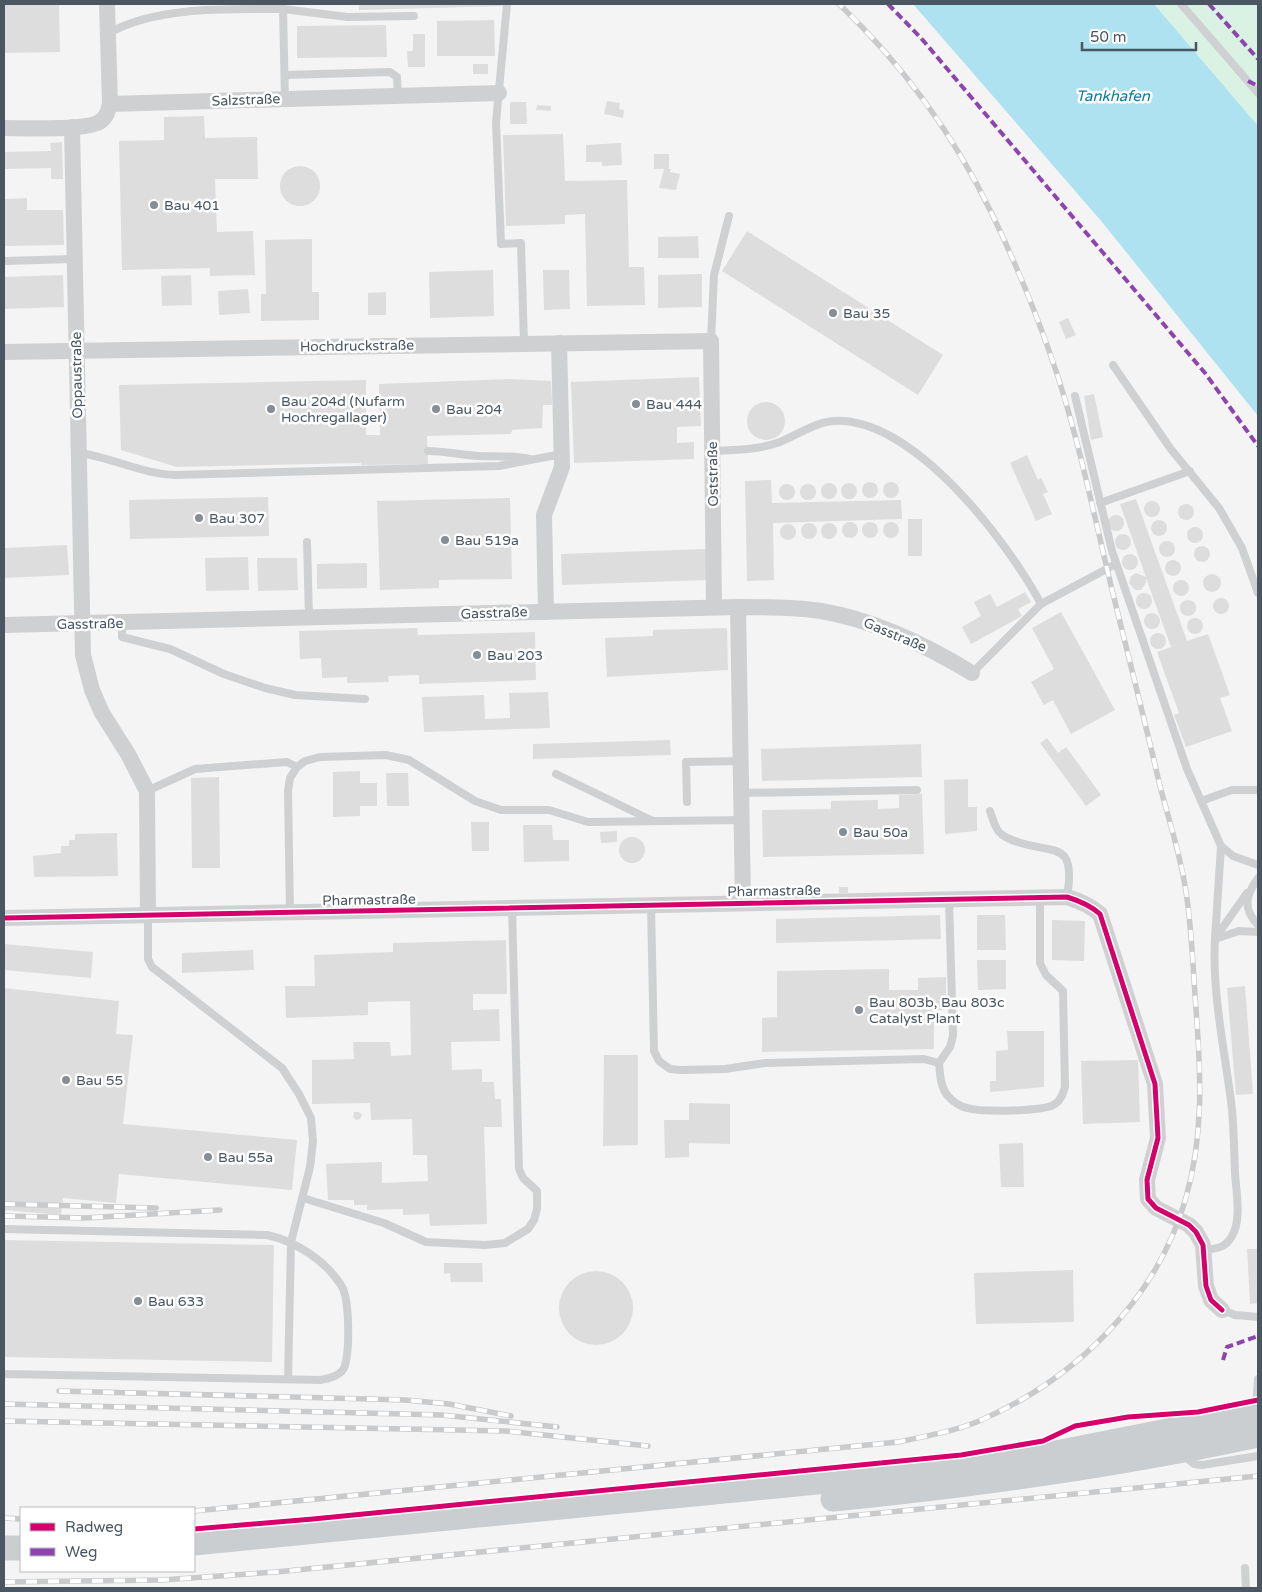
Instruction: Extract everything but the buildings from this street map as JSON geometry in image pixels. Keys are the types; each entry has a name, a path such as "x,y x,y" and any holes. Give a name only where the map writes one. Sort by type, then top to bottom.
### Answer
{"main road":[{"path":"195,1560 932,1489 1057,1471 1180,1449 1258,1420"},
{"path":"195,1543 939,1470 1051,1454 1258,1420"},
{"path":"4,1548 20,1548"},
{"path":"4,1565 20,1565"}],"street":[{"path":"4,128 85,126 100,122 107,114 110,104 107,4"},
{"name":"Salzstraße","path":"110,104 499,93"},
{"name":"Oppaustraße","path":"72,126 83,655 92,690 102,713 147,791"},
{"name":"Hochdruckstraße","path":"4,352 711,341"},
{"name":"Oststraße","path":"711,341 714,607"},
{"path":"546,612 544,515 562,467 559,343"},
{"path":"738,606 744,903"},
{"name":"Gasstraße","path":"4,625 738,606 788,607 822,611 854,619 920,645 972,673"},
{"path":"147,791 148,915"},
{"name":"Pharmastraße","path":"4,918 1067,897 1091,906 1100,914 1155,1084 1158,1138 1147,1180 1148,1199 1156,1208 1189,1225 1196,1232 1203,1250 1206,1286 1211,1300 1222,1310"}],"lane":[{"path":"507,4 496,122 501,244 521,243 524,344"},
{"path":"1181,4 1258,93"},
{"path":"283,9 285,99"},
{"path":"108,33 122,25 142,19 214,11 283,9 348,17 414,16"},
{"path":"285,75 390,72 397,77 398,96"},
{"path":"711,341 714,275 729,216"},
{"path":"4,261 74,259"},
{"path":"1113,365 1170,448 1219,508 1242,548 1258,593"},
{"path":"1075,396 1116,564 1187,769 1221,846 1233,856 1258,865"},
{"path":"712,450 760,448 832,421 854,423 880,432 903,444 934,467 968,502 1027,578 1041,604"},
{"path":"428,451 451,451 480,456 514,456 534,460"},
{"path":"78,453 101,456 159,475 499,466 562,454"},
{"path":"1100,503 1190,471"},
{"path":"307,542 309,618"},
{"path":"972,673 1041,604 1116,564"},
{"path":"122,623 122,637 170,649 224,674 265,688 295,695 365,699"},
{"path":"290,913 288,791 290,778 297,767 305,761 320,757 386,755 409,760 474,801 501,810 549,810 588,822 742,820"},
{"path":"687,802 686,762 741,761"},
{"path":"147,791 194,769 287,762 297,767"},
{"path":"556,774 655,822"},
{"path":"741,794 917,790"},
{"path":"1201,801 1232,790 1258,790"},
{"path":"990,811 997,830 1004,837 1024,845 1061,852 1066,858 1071,874 1067,897"},
{"path":"1203,1250 1218,1249 1226,1244 1233,1235 1237,1211 1231,1104 1214,957 1221,846"},
{"path":"1215,938 1258,878"},
{"path":"1247,893 1248,910 1258,925"},
{"path":"949,899 953,1036 950,1047 939,1063 941,1080 946,1095 957,1105 968,1109 1045,1108 1055,1104 1062,1097 1064,1088 1063,991 1046,975 1040,963 1040,897"},
{"path":"651,905 654,1050 659,1061 670,1069 725,1069 765,1063 914,1059 939,1063"},
{"path":"303,1198 384,1222 426,1242 485,1245 505,1243 528,1229 534,1220 537,1196 535,1187 523,1178 520,1169 512,908"},
{"path":"148,915 148,959 152,967 282,1068 299,1094 311,1118 313,1141 310,1167 292,1242 288,1379"},
{"path":"1215,938 1238,931 1258,932"},
{"path":"4,1229 267,1235 292,1242 305,1250 342,1286 347,1301 346,1357 343,1370 335,1376 321,1380 4,1374"},
{"path":"1222,1310 1235,1315 1258,1317"},
{"path":"1258,1379 1258,1420"},
{"path":"1180,1449 1189,1461 1202,1465 1258,1456"},
{"path":"1245,1568 1246,1588"}],"green space":[{"path":"1154,4 1258,4 1258,127"}],"water":[{"name":"Tankhafen","path":"913,4 1154,4 1258,126 1258,416 1102,222"}],"railway":[{"path":"195,1511 898,1442 959,1428 979,1421 1014,1404 1047,1384 1078,1360 1106,1334 1132,1304 1154,1272 1171,1238 1185,1201 1191,1177 1200,1106 1198,1034 1188,906 1178,852 1160,786 1075,434 1058,377 1036,315 992,214 977,185 961,156 925,102 884,51 839,4"},
{"path":"4,1204 156,1208"},
{"path":"4,1216 85,1218 220,1210"},
{"path":"59,1391 405,1400 449,1404 511,1416"},
{"path":"4,1404 442,1415 557,1427"},
{"path":"4,1421 506,1431 648,1446"},
{"path":"4,1582 162,1580 276,1572 1258,1476"},
{"path":"4,1518 20,1519"}],"marked path":[{"path":"888,4 921,38 1205,373 1258,446"},
{"path":"1209,4 1258,59"},
{"path":"1248,81 1258,86"},
{"path":"1223,1360 1227,1347 1258,1336"}],"cycle path":[{"path":"4,918 1067,897 1089,906 1100,914 1155,1084 1158,1138 1147,1180 1148,1199 1156,1208 1189,1225 1196,1232 1203,1245 1206,1286 1211,1300 1222,1310"},
{"path":"195,1529 961,1455 1043,1441 1075,1426 1128,1417 1198,1412 1258,1400"}],"place":[{"name":"Bau 401","path":"154,205"},
{"name":"Bau 35","path":"833,313"},
{"name":"Bau 444","path":"636,404"},
{"name":"Bau 204d (Nufarm Hochregallager)","path":"271,409"},
{"name":"Bau 204","path":"436,409"},
{"name":"Bau 307","path":"199,518"},
{"name":"Bau 519a","path":"445,540"},
{"name":"Bau 203","path":"477,655"},
{"name":"Bau 50a","path":"843,832"},
{"name":"Bau 803b, Bau 803c Catalyst Plant","path":"859,1010"},
{"name":"Bau 55","path":"66,1080"},
{"name":"Bau 55a","path":"208,1157"},
{"name":"Bau 633","path":"138,1301"}]}
